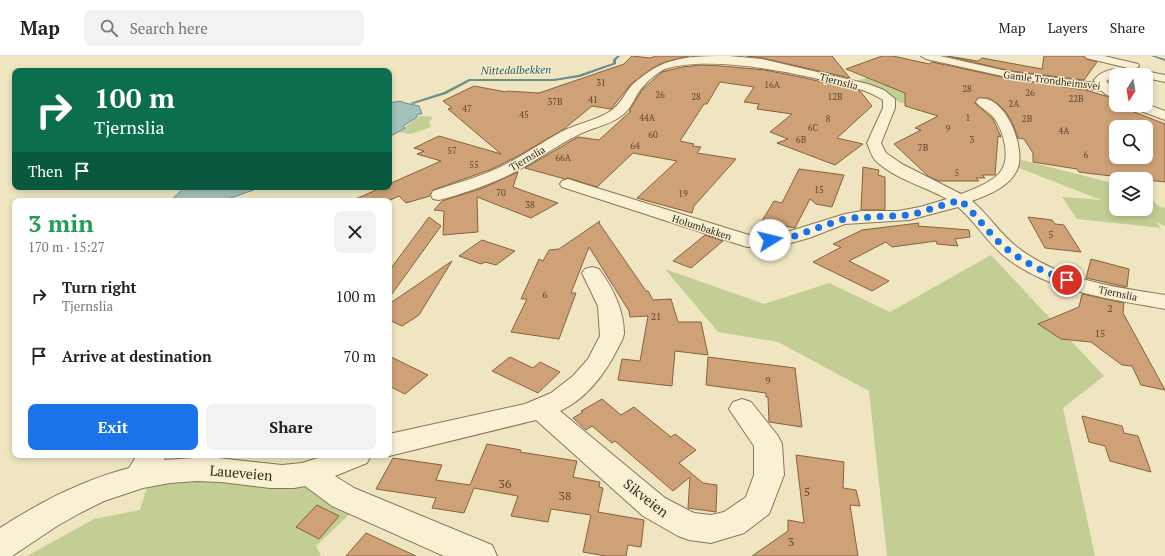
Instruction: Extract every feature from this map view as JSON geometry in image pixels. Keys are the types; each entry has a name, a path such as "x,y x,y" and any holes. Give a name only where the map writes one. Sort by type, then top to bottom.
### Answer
{"street":[{"name":"Gamle Trondheimsvei","path":"926,56 1015,76 1105,88"},
{"path":"1090,56 1133,65 1138,68"},
{"name":"Tjernslia","path":"439,195 491,177 518,165 572,132 605,120 616,114 623,108 634,90 647,76 660,67 678,60 701,58 762,62 880,93 889,99 889,108 874,143 879,155 899,170 960,200 1001,244 1020,258 1043,271 1093,288 1165,302"},
{"name":"Gamle Trondheimsvei","path":"1105,88 1100,80 1109,74"},
{"name":"Gamle Trondheimsvei","path":"1153,76 1165,79"},
{"path":"1105,88 1109,91"},
{"name":"Holumbakken","path":"568,184 747,241 770,240 795,236 832,222 852,218 911,215 975,195 999,182 1006,176 1011,165 1009,134 994,110 989,105 982,102"},
{"path":"1153,111 1165,116"},
{"path":"392,444 540,410 560,400 586,378 598,363 612,336 608,306 592,273"},
{"name":"Sikveien","path":"540,410 654,507 689,526 711,529 733,523 758,505 769,475 768,444 742,409"},
{"path":"349,458 310,473 326,487 344,497 480,556"},
{"name":"Laueveien","path":"0,546 38,520 86,494 108,486 146,466 166,472 198,469 277,476 294,476 310,473"}],"green space":[{"path":"871,76 984,96 969,102 900,103 884,91 852,83"},
{"path":"420,116 433,117 429,122 431,127 411,134 398,132"},
{"path":"1018,159 1109,182 1109,216 1153,216 1153,201 1160,207 1165,208 1165,226 1156,222 1161,228 1077,219 1062,197 1101,200 1019,168"},
{"path":"991,255 1104,376 1063,408 1095,556 887,556 869,391 778,342 718,332 665,269 764,304 829,283 890,312"},
{"path":"151,474 290,480 356,508 316,546 321,556 27,556 94,519 140,510"}],"water":[{"path":"400,101 419,106 422,114 418,114 416,118 403,126 405,128 392,135 392,102"},
{"path":"182,190 253,190 231,198 173,198"}],"building":[{"path":"632,56 650,58 656,56 689,56 665,62 654,67 631,84 611,109 592,106 564,129 518,156 492,169 433,190 430,196 406,203 399,196 392,199 358,198 376,190 392,190 392,183 441,161 417,154 424,151 414,148 439,136 501,154 448,109 452,108 443,101 474,86 506,92 539,93 624,64"},
{"path":"746,56 832,56 850,78 762,58"},
{"path":"882,56 893,56 929,64 932,62 1011,79 1085,90 1109,97 1109,112 1134,112 1165,124 1165,182 1153,181 1153,172 1109,172 1109,175 1079,172 1077,169 1033,162 1033,153 1024,139 1018,138 1013,124 1006,112 989,98 978,98 975,103 993,119 1001,137 998,136 995,175 982,175 985,178 976,178 979,181 939,181 928,176 894,144 921,130 915,128 938,116 905,106 905,93 846,69"},
{"path":"947,56 978,61 982,58 1042,69 1044,56 1084,56 1086,59 1097,62 1084,80 1011,71"},
{"path":"701,65 765,70 860,91 872,106 837,138 863,144 835,165 777,143 788,139 770,132 792,114 757,109 759,104 744,102 754,87 720,82 707,104 704,104 680,141 694,144 692,146 701,147 697,153 736,159 694,206 692,213 637,198 677,161 633,153 597,187 568,178 565,179 525,168 578,137 599,140 631,111 629,111 642,90 662,72 682,67"},
{"path":"863,167 879,170 878,175 885,177 885,210 861,210"},
{"path":"799,169 844,175 832,207 816,204 810,199 795,228 762,221 774,201 782,203"},
{"path":"518,172 513,187 558,203 531,218 477,197 478,232 443,235 444,211 434,210 442,201 483,188"},
{"path":"429,217 441,226 392,294 392,267"},
{"path":"1028,217 1052,220 1055,224 1064,225 1081,252 1045,248"},
{"path":"600,221 599,223 653,300 671,299 678,322 701,322 708,355 675,351 672,386 618,380 622,359 640,361 648,316 630,317 629,311 589,247 571,293 576,293 559,339 511,332 527,299 521,299 539,259 543,261 549,250 559,249"},
{"path":"919,223 918,226 969,230 970,237 955,239 958,246 937,244 936,241 892,247 886,242 849,261 889,281 872,291 813,262 841,247 833,244 862,230"},
{"path":"705,235 723,241 691,268 673,261"},
{"path":"482,240 515,251 496,265 485,262 481,264 459,256"},
{"path":"1091,259 1129,269 1127,287 1086,278"},
{"path":"452,261 419,315 402,326 392,321 392,302"},
{"path":"1082,294 1124,303 1123,313 1165,390 1141,385 1132,366 1122,365 1091,342 1061,339 1038,324 1079,307"},
{"path":"392,357 428,375 405,394 392,388"},
{"path":"510,357 533,368 540,362 560,372 538,393 492,371"},
{"path":"708,357 795,368 802,427 769,422 768,397 766,397 766,393 706,385"},
{"path":"602,399 621,415 634,407 671,437 675,434 696,450 679,463 703,483 717,485 716,512 688,508 690,477 673,491 615,441 612,443 592,426 586,430 573,418 583,412 581,411"},
{"path":"1082,416 1122,426 1124,433 1138,436 1151,472 1110,461 1105,446 1089,442"},
{"path":"487,444 521,450 520,452 577,461 573,477 600,482 599,487 603,488 598,512 644,520 641,547 628,545 626,556 606,556 583,552 591,515 551,509 548,522 511,516 518,496 474,488 464,513 432,508 436,498 376,489 393,458 442,465 436,480 470,485"},
{"path":"796,455 844,462 843,488 856,490 860,506 850,505 858,556 752,556 788,531 788,520 804,523"},
{"path":"317,505 339,516 319,539 296,527"},
{"path":"366,533 416,556 346,556"}],"waterway":[{"name":"Nittedalbekken","path":"412,103 445,93 469,80 554,80 579,76 615,63 614,60 619,56"},
{"path":"1152,56 1165,60"}],"route":[{"path":"770,240 795,236 840,220 864,217 911,215 960,200 1001,244 1011,252 1043,271 1067,280"}]}
